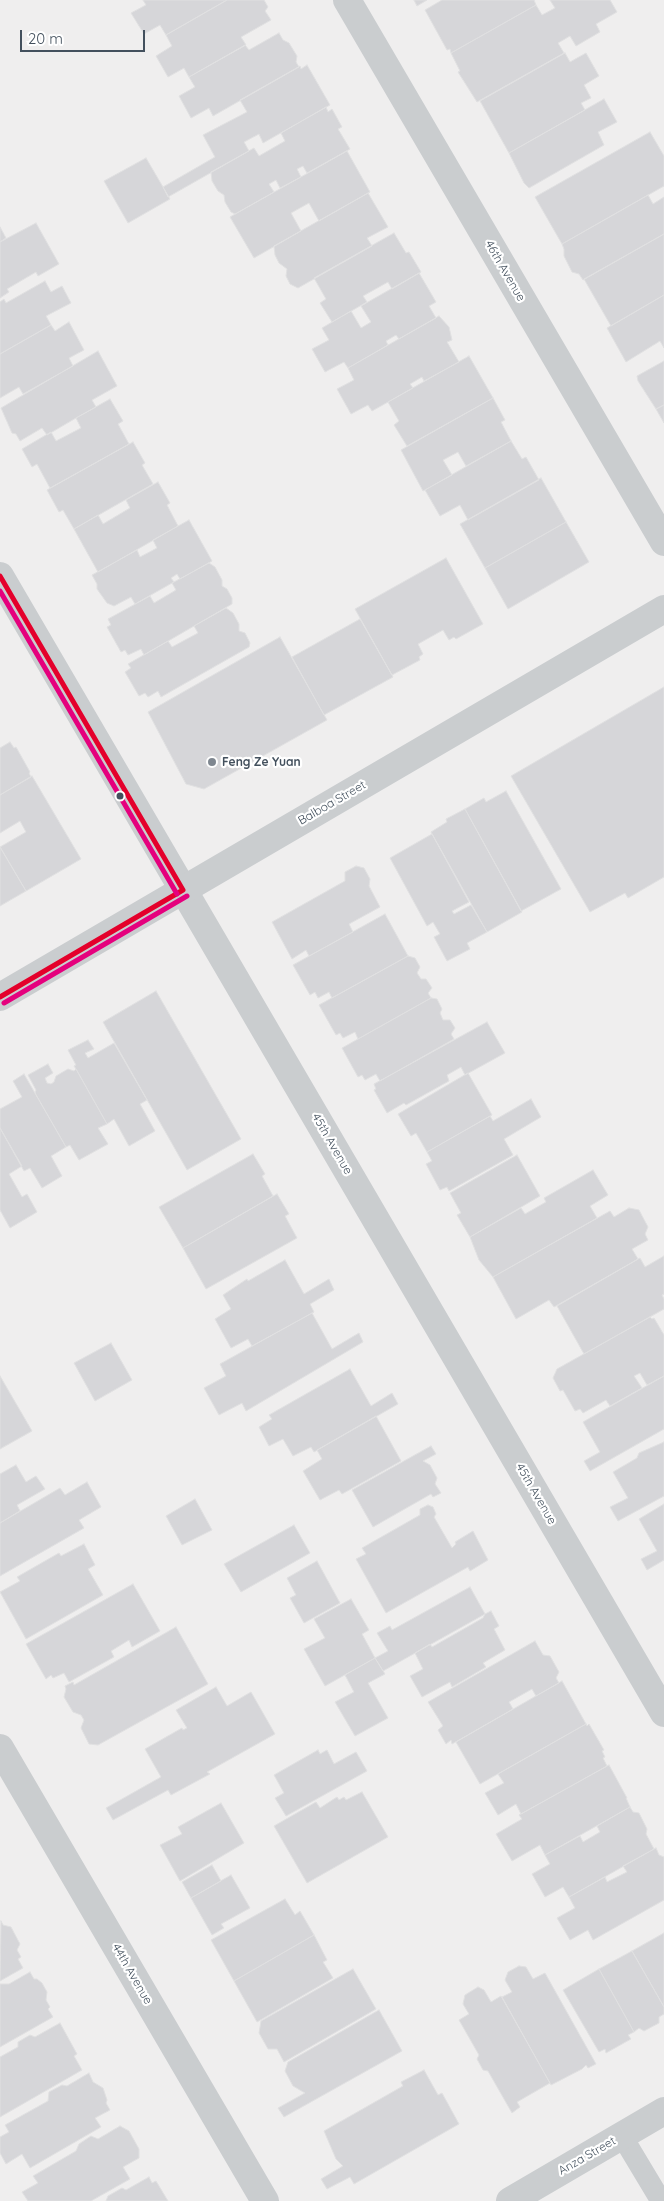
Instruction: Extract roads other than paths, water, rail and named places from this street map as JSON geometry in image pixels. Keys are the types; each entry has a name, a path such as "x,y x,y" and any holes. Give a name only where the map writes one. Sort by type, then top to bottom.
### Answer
{"street":[{"name":"46th Avenue","path":"347,0 664,542"},
{"name":"45th Avenue","path":"0,576 664,1713"},
{"name":"Balboa Street","path":"0,997 664,609"},
{"name":"44th Avenue","path":"0,1748 265,2201"},
{"name":"Anza Street","path":"510,2201 664,2111"}],"lane":[{"path":"622,2136 662,2201"}],"place":[{"name":"Feng Ze Yuan","path":"212,762"}]}
